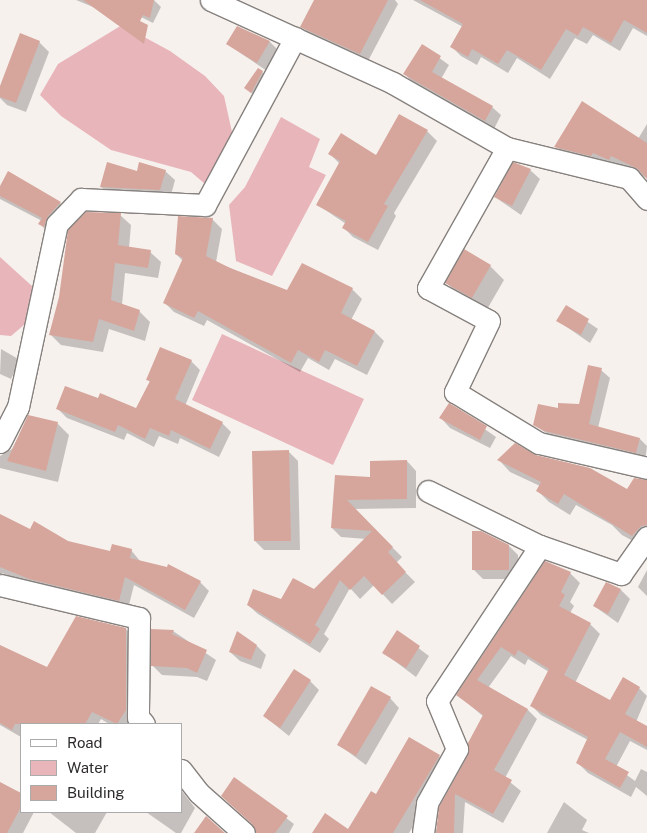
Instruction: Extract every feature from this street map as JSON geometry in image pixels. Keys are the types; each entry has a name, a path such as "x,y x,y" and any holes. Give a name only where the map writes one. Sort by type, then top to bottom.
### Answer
{"street":[{"path":"211,0 393,82 507,148 629,178 647,199"},
{"path":"0,442 18,407 58,224 81,199 205,205 295,38"},
{"path":"507,148 428,288 489,321 454,392 539,443 647,468"},
{"path":"428,491 540,546 621,574 647,537"},
{"path":"423,833 427,803 457,749 437,702 540,546"},
{"path":"0,584 139,618 138,718 143,723"},
{"path":"182,771 200,793 244,833"}],"water":[{"path":"122,25 170,51 205,76 224,96 234,141 205,184 191,172 111,150 61,116 40,95 58,64"},
{"path":"281,117 320,139 309,167 326,175 272,276 236,261 229,205 245,187"},
{"path":"0,257 32,286 31,319 11,336 0,335"},
{"path":"222,334 364,399 333,465 192,400"}],"building":[{"path":"83,0 154,0 150,18 143,15 140,21 148,25 144,44"},
{"path":"314,0 388,0 360,54 300,27"},
{"path":"420,0 647,0 647,33 624,20 611,43 583,27 578,36 566,29 541,70 507,50 498,64 472,49 468,57 450,47 463,24"},
{"path":"237,26 270,41 257,63 226,44"},
{"path":"20,33 40,41 16,103 0,97 0,86"},
{"path":"422,44 441,56 432,72 493,106 485,121 403,74"},
{"path":"258,68 263,71 251,93 244,88"},
{"path":"582,101 647,143 647,179 638,169 611,156 609,160 593,153 591,156 554,147"},
{"path":"399,114 428,130 384,204 388,206 368,242 342,228 346,221 316,205 340,161 328,154 341,133 376,155"},
{"path":"107,162 137,171 139,162 166,170 160,190 100,187"},
{"path":"513,162 531,169 512,206 494,197"},
{"path":"8,171 61,202 48,216 44,227 38,224 42,218 0,196 0,186"},
{"path":"86,212 121,213 118,245 151,250 148,268 115,263 111,300 140,310 134,331 99,319 93,342 49,335 59,297 68,230"},
{"path":"178,216 213,218 206,256 230,268 287,290 302,263 353,288 341,313 375,331 357,366 325,350 319,362 298,350 291,363 198,311 194,318 163,303 183,258 175,254"},
{"path":"464,249 491,265 472,298 445,283"},
{"path":"566,305 589,319 581,335 556,321"},
{"path":"160,347 192,360 175,399 223,422 210,449 171,430 169,436 150,428 145,439 118,425 115,432 56,409 65,386 98,398 100,393 136,408 150,381 146,380"},
{"path":"588,365 602,368 589,424 640,438 636,453 544,431 533,425 538,404 558,408 558,403 579,404"},
{"path":"449,403 487,426 480,440 439,418"},
{"path":"28,415 58,422 46,471 7,461"},
{"path":"515,443 536,455 590,468 627,489 634,478 647,480 647,525 641,526 632,536 564,494 558,504 536,491 541,482 497,460"},
{"path":"289,450 291,541 254,541 252,451"},
{"path":"407,460 407,499 347,500 393,547 388,552 406,572 382,595 364,576 350,590 340,580 315,625 320,629 310,644 247,605 253,589 281,599 293,578 314,589 372,531 331,528 335,475 370,477 370,461"},
{"path":"0,514 30,529 34,521 68,541 110,551 112,544 132,549 130,558 167,567 168,564 201,581 185,610 125,577 119,601 29,579 0,567"},
{"path":"472,531 481,531 509,545 509,570 472,570"},
{"path":"545,561 571,572 561,592 565,595 559,606 591,623 564,675 610,700 623,677 640,687 625,714 647,726 647,747 620,732 605,759 629,772 620,788 576,763 588,737 530,706 549,669 518,650 515,656 501,647 477,680 528,709 494,770 512,780 493,814 455,794 454,833 436,833 439,807 468,755 468,743 483,715 456,695"},
{"path":"606,582 621,589 608,614 593,606"},
{"path":"76,616 126,628 126,710 118,723 92,712 86,723 20,723 15,724 12,730 0,723 0,645 47,667"},
{"path":"151,629 174,630 172,634 207,650 197,673 187,668 151,666"},
{"path":"397,630 420,646 406,668 382,653"},
{"path":"237,631 257,645 251,660 229,652"},
{"path":"294,669 311,680 280,728 263,716"},
{"path":"371,686 391,697 356,756 337,745"},
{"path":"409,737 440,755 393,833 312,833 325,813 348,829 371,791 376,794"},
{"path":"234,777 288,816 275,833 256,833 252,824 221,796"},
{"path":"0,782 20,792 20,809 7,833 0,833"},
{"path":"206,816 225,833 194,833"}]}
